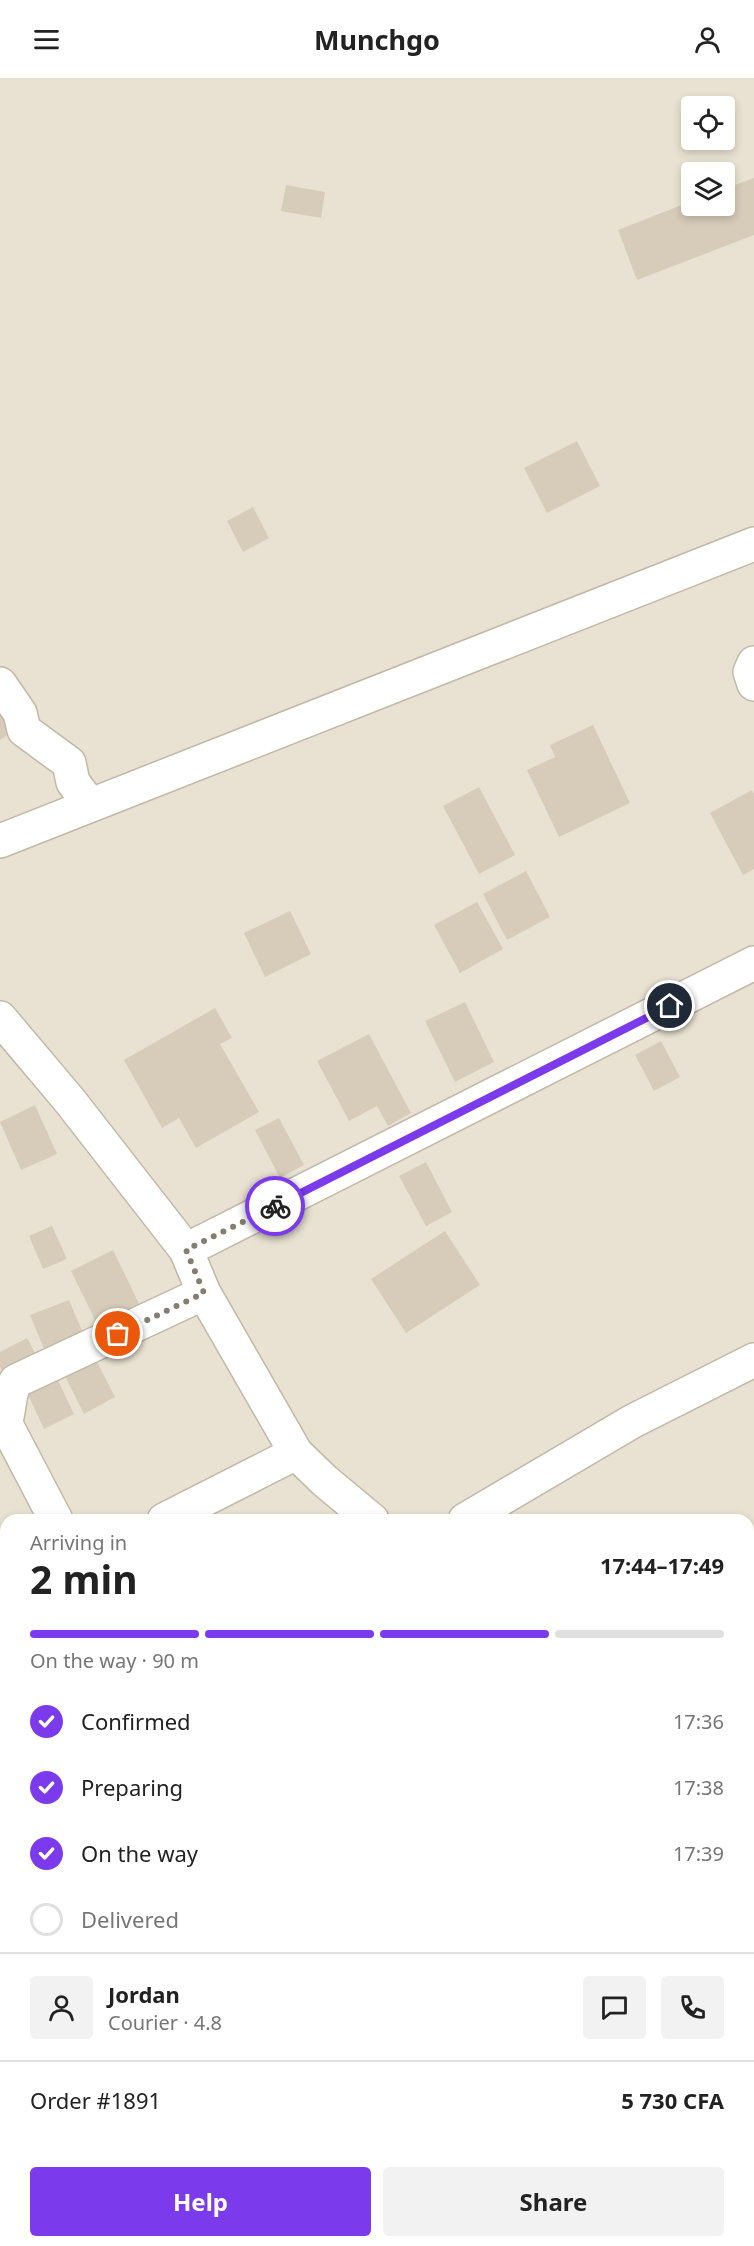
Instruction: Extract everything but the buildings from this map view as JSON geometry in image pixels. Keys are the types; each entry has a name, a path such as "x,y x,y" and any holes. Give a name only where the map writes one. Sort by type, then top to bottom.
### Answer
{"street":[{"path":"0,841 754,544"},
{"path":"754,663 750,672 754,684"},
{"path":"0,684 20,713 24,730 69,763 73,782 90,805"},
{"path":"186,1250 754,963"},
{"path":"0,1018 70,1101 186,1250 204,1293 296,1453 365,1514"},
{"path":"53,1514 2,1423 11,1389 16,1381 204,1293"},
{"path":"475,1514 633,1421 754,1360"},
{"path":"176,1514 296,1453"}],"shaded area":[{"path":"0,78 754,78 754,1514 0,1514"}],"way so far":[{"path":"118,1334 204,1293 186,1250 275,1206"}],"route":[{"path":"275,1206 670,1006"}]}
